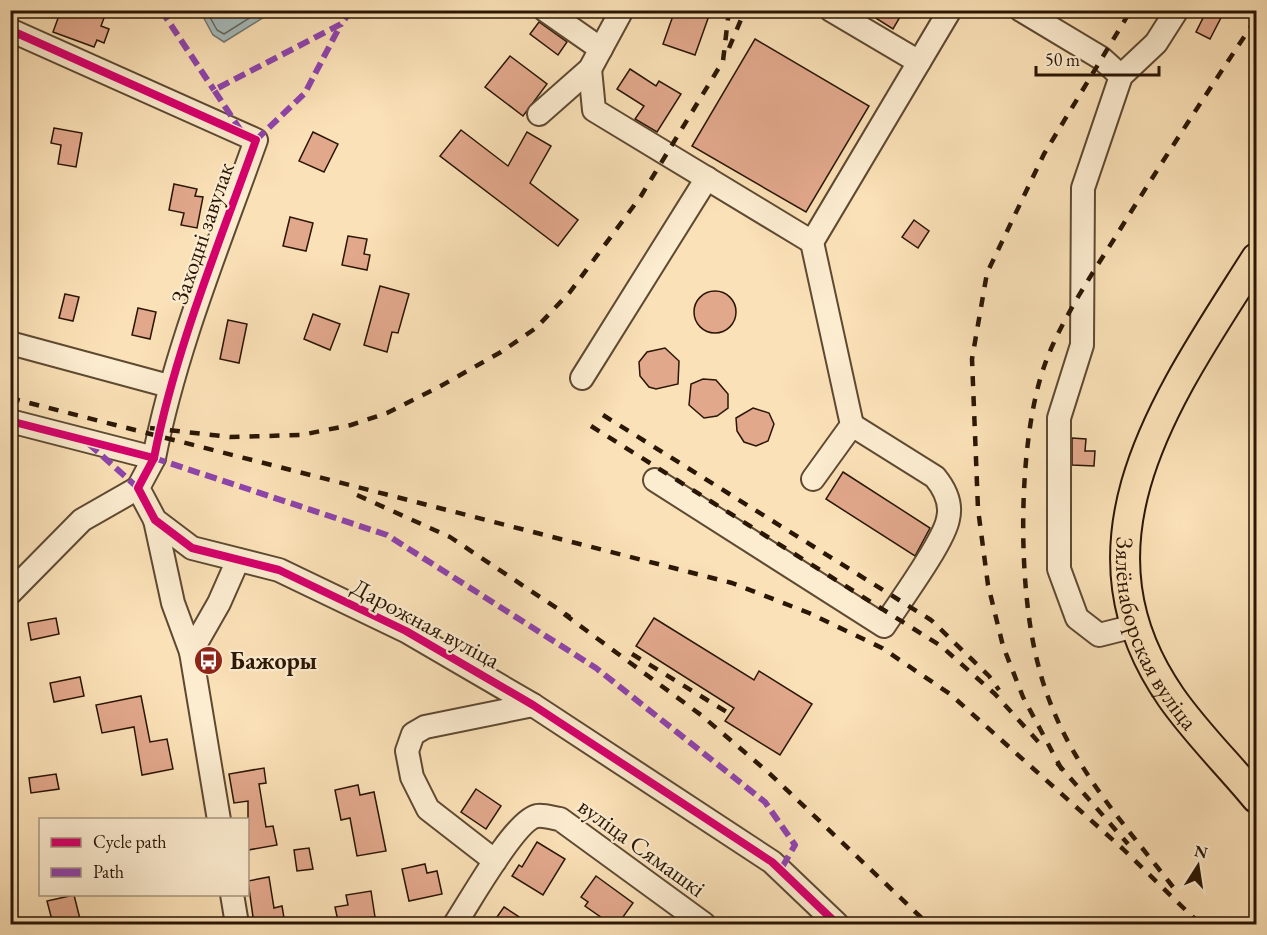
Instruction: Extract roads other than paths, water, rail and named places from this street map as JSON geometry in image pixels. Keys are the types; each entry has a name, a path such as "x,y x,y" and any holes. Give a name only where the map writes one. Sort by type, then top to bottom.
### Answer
{"main road":[{"name":"Зялёнаборская вуліца","path":"1255,265 1212,326 1147,446 1128,511 1124,546 1125,581 1135,626 1171,697 1257,798"}],"street":[{"path":"545,10 601,49"},
{"path":"539,114 590,69 622,10"},
{"path":"831,10 919,63"},
{"path":"655,480 885,626 938,540 948,519 948,503 943,487 935,477 852,425 812,242 950,10"},
{"path":"1021,10 1101,58 1121,76"},
{"path":"1135,626 1099,634 1077,618 1059,568 1059,418 1082,345 1083,188 1121,76 1156,43 1177,10"},
{"name":"Заходні завулак","path":"10,30 256,140 169,386 162,431 154,458"},
{"path":"590,69 594,110 812,242"},
{"path":"582,378 707,178"},
{"path":"10,343 169,386"},
{"path":"10,421 154,458 138,488 82,520 10,593"},
{"path":"813,479 852,425"},
{"name":"Дарожная вуліца","path":"138,488 155,520 192,548 279,570 406,631 533,705 772,862 837,924"},
{"path":"155,520 173,603 191,652 219,818"},
{"path":"191,652 219,603 238,560"},
{"path":"495,861 428,809 412,777 407,751 413,734 425,727 533,705"},
{"name":"вуліца Сямашкі","path":"455,924 495,861 525,822 537,816 560,819 704,924"},
{"path":"232,896 237,924"}],"water":[{"path":"200,11 274,11 224,42 213,35"}],"railway":[{"path":"150,428 230,437 301,435 351,425 387,413 439,387 501,352 536,328 570,292 641,196 723,61 729,10"},
{"path":"729,48 745,10"},
{"path":"1062,770 1023,697 1003,646 988,585 978,509 972,359 987,273 1044,154 1131,10"},
{"path":"1173,887 1097,788 1064,734 1045,690 1032,635 1027,598 1023,515 1025,473 1036,396 1045,364 1059,332 1087,282 1150,181 1256,19"},
{"path":"10,398 732,583 809,613 882,648 950,694 1123,849 1200,924"},
{"path":"603,415 931,620 989,676 999,690"},
{"path":"591,426 941,646 995,694 1043,747"},
{"path":"357,495 450,537 570,617"},
{"path":"564,614 701,715 769,773 928,924"},
{"path":"632,654 730,714"},
{"path":"1057,763 1128,844"}],"place":[{"name":"Бажоры","path":"209,660"}]}
